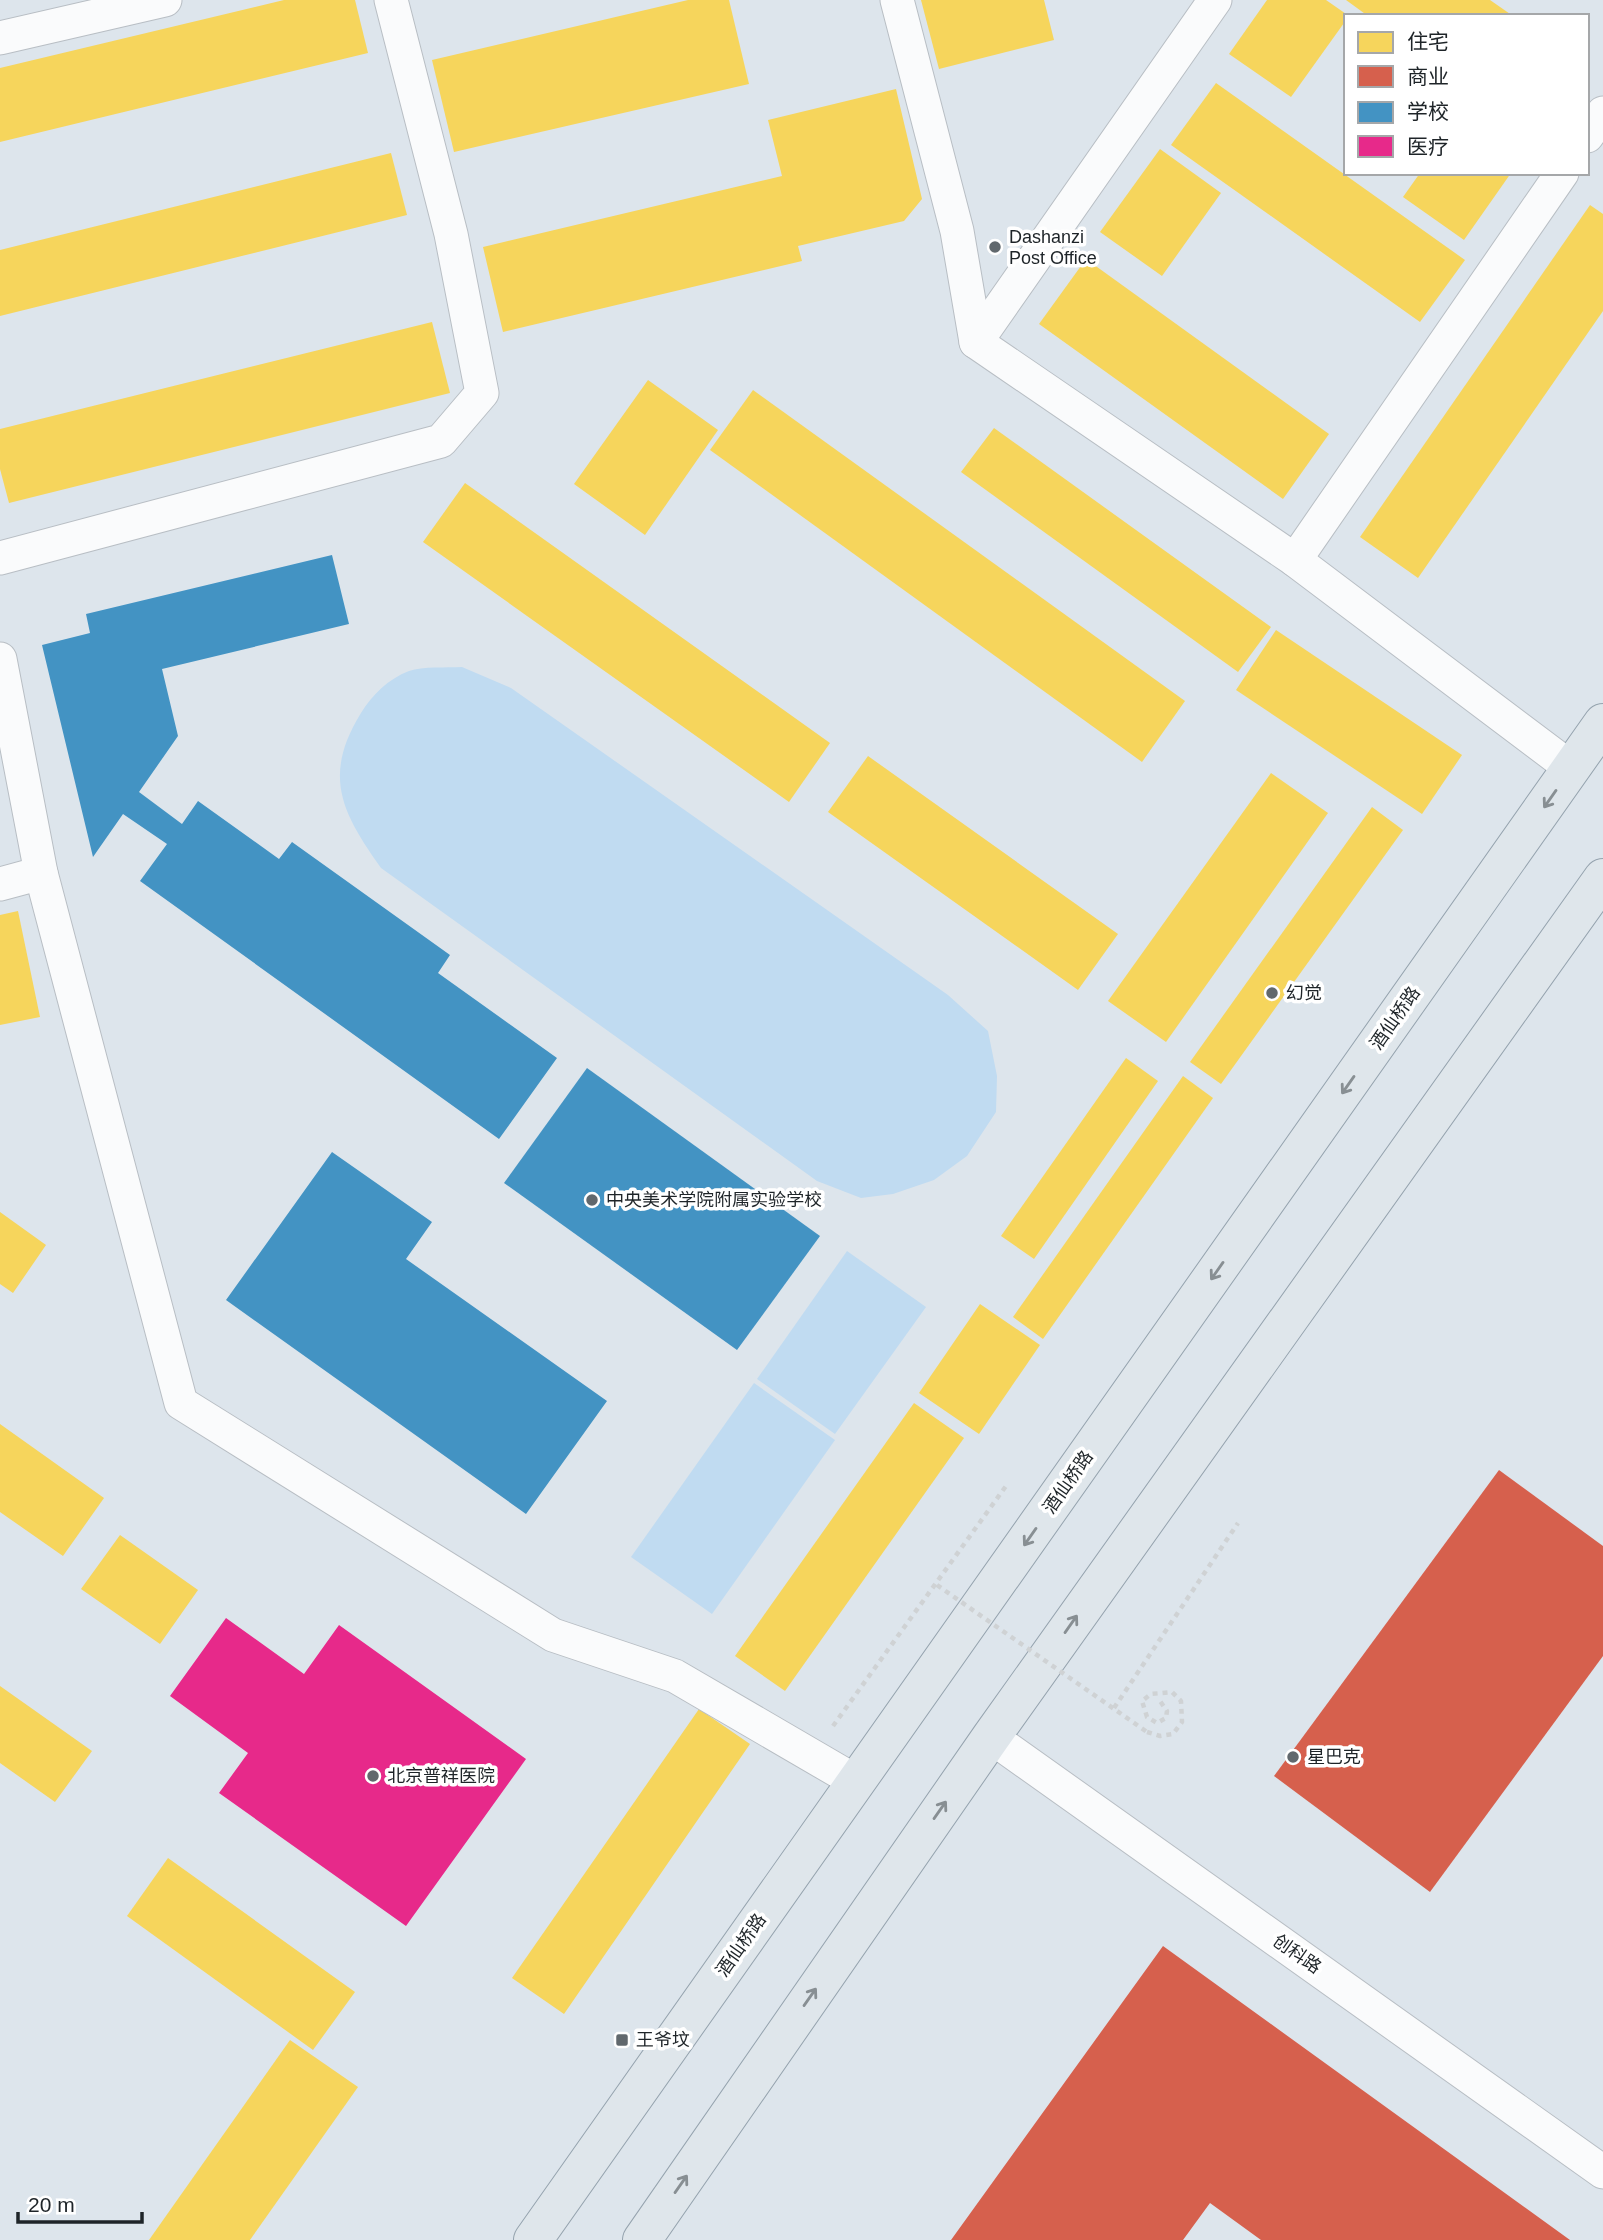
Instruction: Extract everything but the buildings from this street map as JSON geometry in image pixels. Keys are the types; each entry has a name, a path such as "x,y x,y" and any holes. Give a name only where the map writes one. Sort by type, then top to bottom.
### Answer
{"main road":[{"name":"酒仙桥路","path":"533,2240 1603,723"},
{"path":"642,2240 991,1737 1603,878"}],"street":[{"path":"0,38 165,0"},
{"path":"0,558 441,441 482,393 451,234 391,0"},
{"path":"897,0 957,232 976,342 1295,560 1571,768"},
{"path":"976,342 1215,0"},
{"path":"1589,133 1603,113"},
{"path":"1295,560 1561,175"},
{"path":"0,659 41,873 181,1403 553,1635 675,1676 857,1782"},
{"path":"0,884 41,873"},
{"name":"创科路","path":"991,1737 1603,2172"}],"path":[{"path":"829,1731 1006,1486"},
{"path":"1114,1708 1238,1524"},
{"path":"937,1585 1147,1732 1160,1736 1173,1734 1182,1722 1181,1701 1172,1692 1151,1694 1142,1701 1147,1717 1157,1723 1166,1718 1167,1711 1160,1701"}],"shaded area":[{"path":"462,667 511,688 948,995 988,1031 997,1076 996,1112 967,1156 934,1180 893,1194 861,1198 817,1181 381,868 356,829 342,794 342,756 349,735 370,700 394,678 415,669"},
{"path":"847,1251 926,1307 835,1434 757,1379"},
{"path":"754,1383 835,1440 712,1614 631,1557"}],"place":[{"name":"Dashanzi Post Office","path":"995,247"},
{"name":"幻觉","path":"1272,993"},
{"name":"中央美术学院附属实验学校","path":"592,1200"},
{"name":"星巴克","path":"1293,1757"},
{"name":"北京普祥医院","path":"373,1776"},
{"name":"王爷坟","path":"622,2040"}]}
